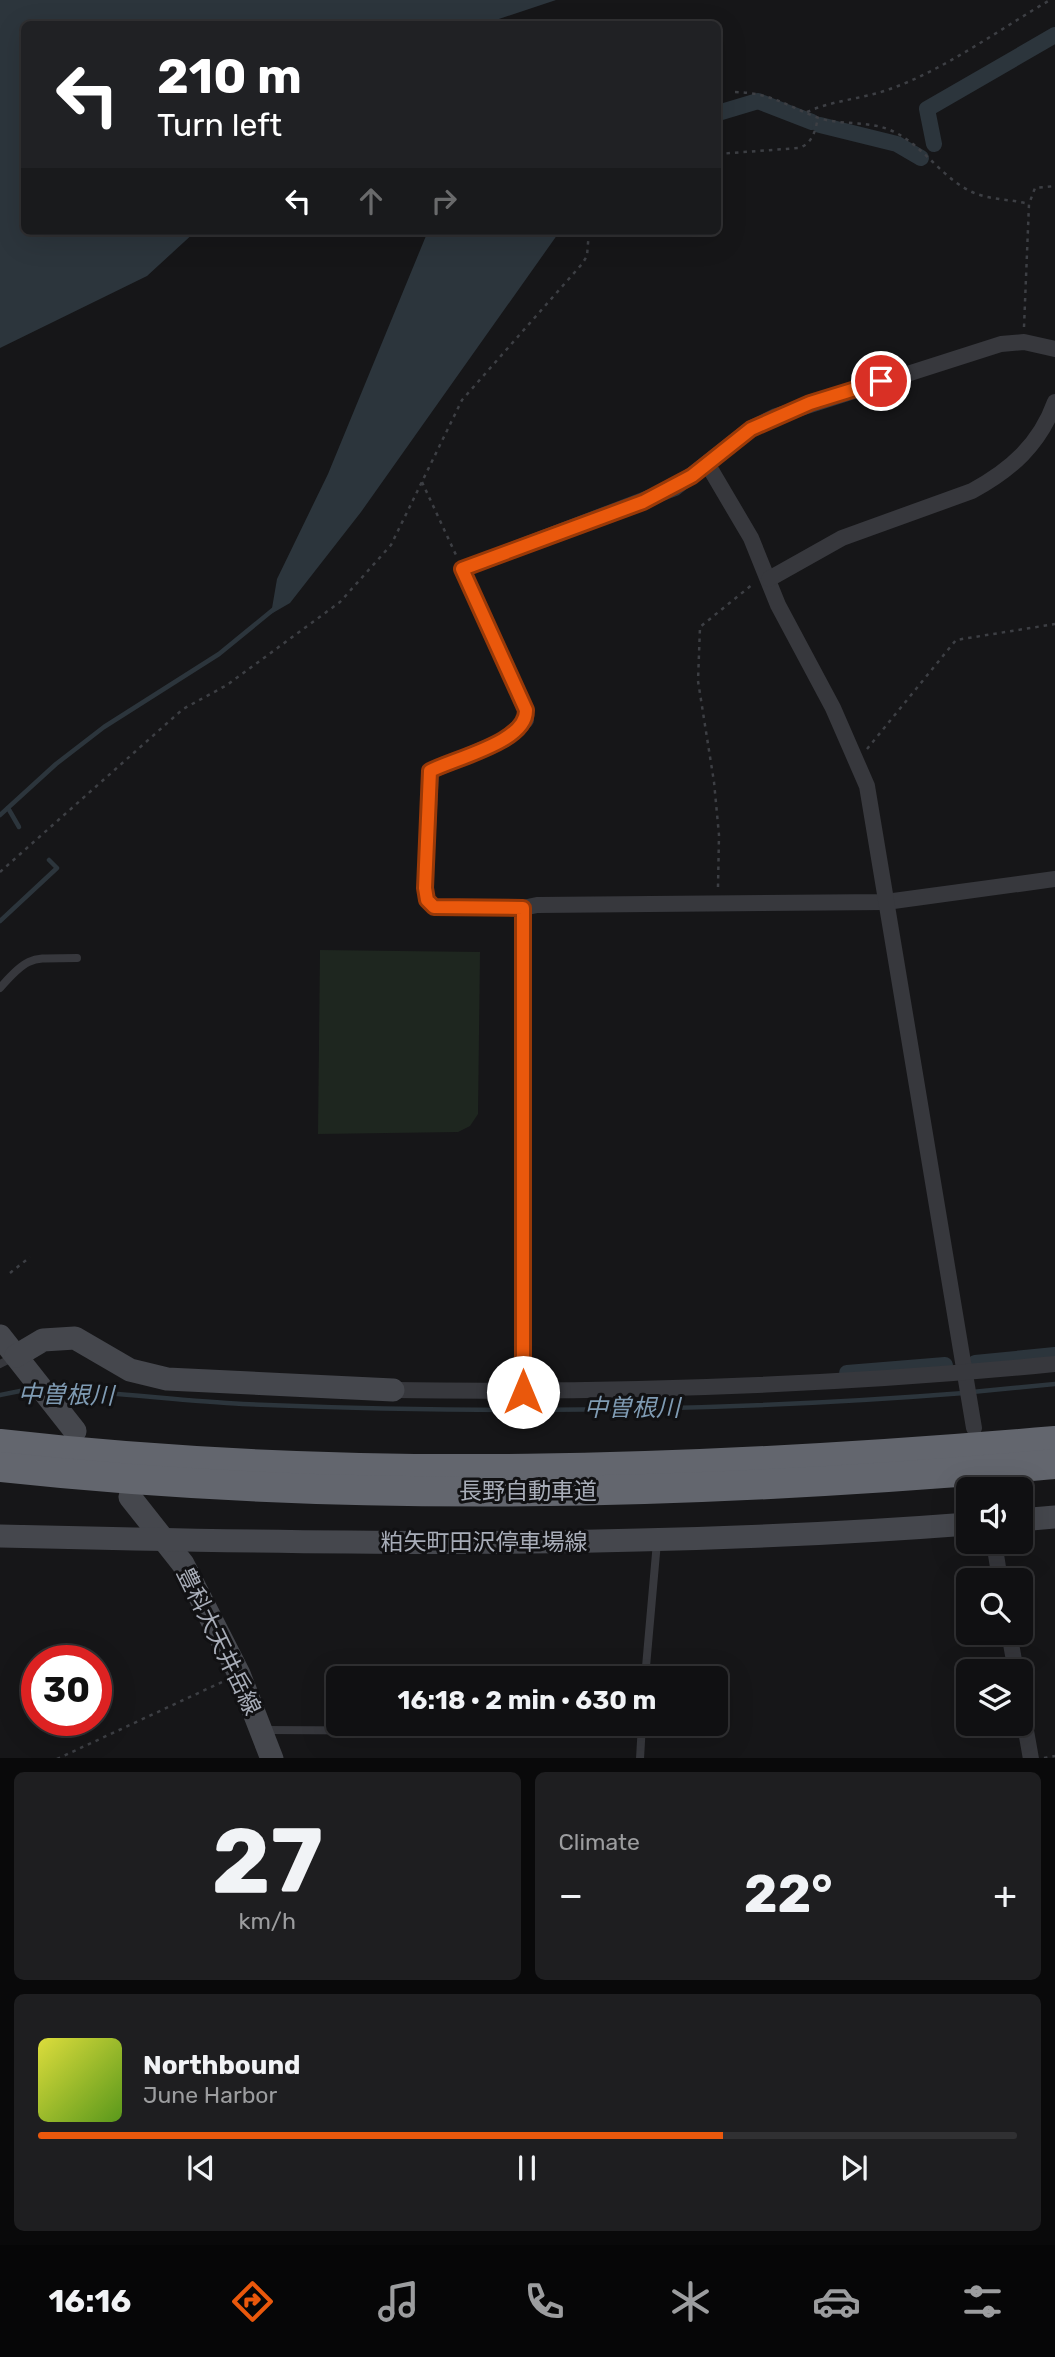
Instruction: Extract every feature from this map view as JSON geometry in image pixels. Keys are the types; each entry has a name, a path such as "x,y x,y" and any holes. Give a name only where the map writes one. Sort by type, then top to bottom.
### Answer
{"highway":[{"name":"長野自動車道","path":"0,1444 160,1457 447,1468 689,1465 1055,1441"},
{"name":"長野自動車道","path":"0,1467 161,1481 292,1488 569,1491 800,1483 1055,1464"}],"main road":[{"path":"0,1336 8,1360 35,1379 75,1431"},
{"path":"8,1360 43,1340 75,1338 130,1370 167,1380 393,1390"},
{"name":"豊科大天井岳線","path":"130,1497 183,1564 239,1674 272,1758"},
{"path":"1033,1519 1055,1517"},
{"name":"粕矢町田沢停車場線","path":"0,1536 163,1540 657,1542 956,1525"}],"street":[{"path":"1055,349 1024,342 976,351 810,403 751,429 675,488 462,569 526,710 526,720 519,730 504,740 430,771 425,830 427,900 434,907 886,902 1055,878"},
{"path":"769,579 842,538 972,491 991,481 1028,451 1042,431 1055,402"},
{"path":"708,465 751,538 778,605 858,761 867,786 974,1428"},
{"path":"523,908 523,1392"},
{"path":"393,1390 523,1392 763,1387 965,1376 1055,1364"},
{"path":"1027,1736 1031,1758"}],"lane":[{"path":"0,988 18,967 30,959 76,958"},
{"path":"646,1666 657,1542"},
{"path":"261,1731 326,1730"},
{"path":"640,1758 641,1736"}],"path":[{"path":"807,112 822,105 890,89 1050,0"},
{"path":"735,92 758,93 780,99 818,118 871,123 911,141 971,192 1029,204"},
{"path":"721,154 799,148 807,145 815,134 818,118"},
{"path":"1024,342 1029,204 1035,188 1055,186"},
{"path":"0,872 183,709 228,685 340,602 391,545 462,400 582,264 587,256 589,235"},
{"path":"422,482 462,569"},
{"path":"718,904 719,835 698,681 700,627 756,581 769,579"},
{"path":"858,761 956,640 1055,624"},
{"path":"10,1273 30,1257"},
{"path":"59,1758 239,1674"}],"shaded area":[{"path":"0,0 556,0 493,21 21,21 21,235 192,235 147,276 0,348"},
{"path":"426,235 557,235 361,512 290,603 271,614 277,579 328,474"},
{"path":"320,950 480,952 478,1114 470,1126 458,1132 318,1134"}],"waterway":[{"path":"934,144 927,109 1055,35"},
{"path":"721,112 758,101 812,122"},
{"path":"820,125 897,144 921,158"},
{"path":"0,815 56,764 104,727 219,654 274,609"},
{"path":"8,808 19,827"},
{"path":"0,921 57,868 49,860"},
{"path":"975,1363 1055,1355"},
{"path":"847,1373 945,1365"},
{"name":"中曽根川","path":"972,1392 1055,1384"},
{"name":"中曽根川","path":"0,1395 30,1389"},
{"name":"中曽根川","path":"53,1390 243,1404 513,1410 784,1404 964,1393"}],"route":[{"path":"523,1392 523,908 434,907 427,900 425,888 425,830 429,817 430,771 504,740 519,730 526,720 526,710 462,569 675,488 751,429 776,416 881,381"}]}
